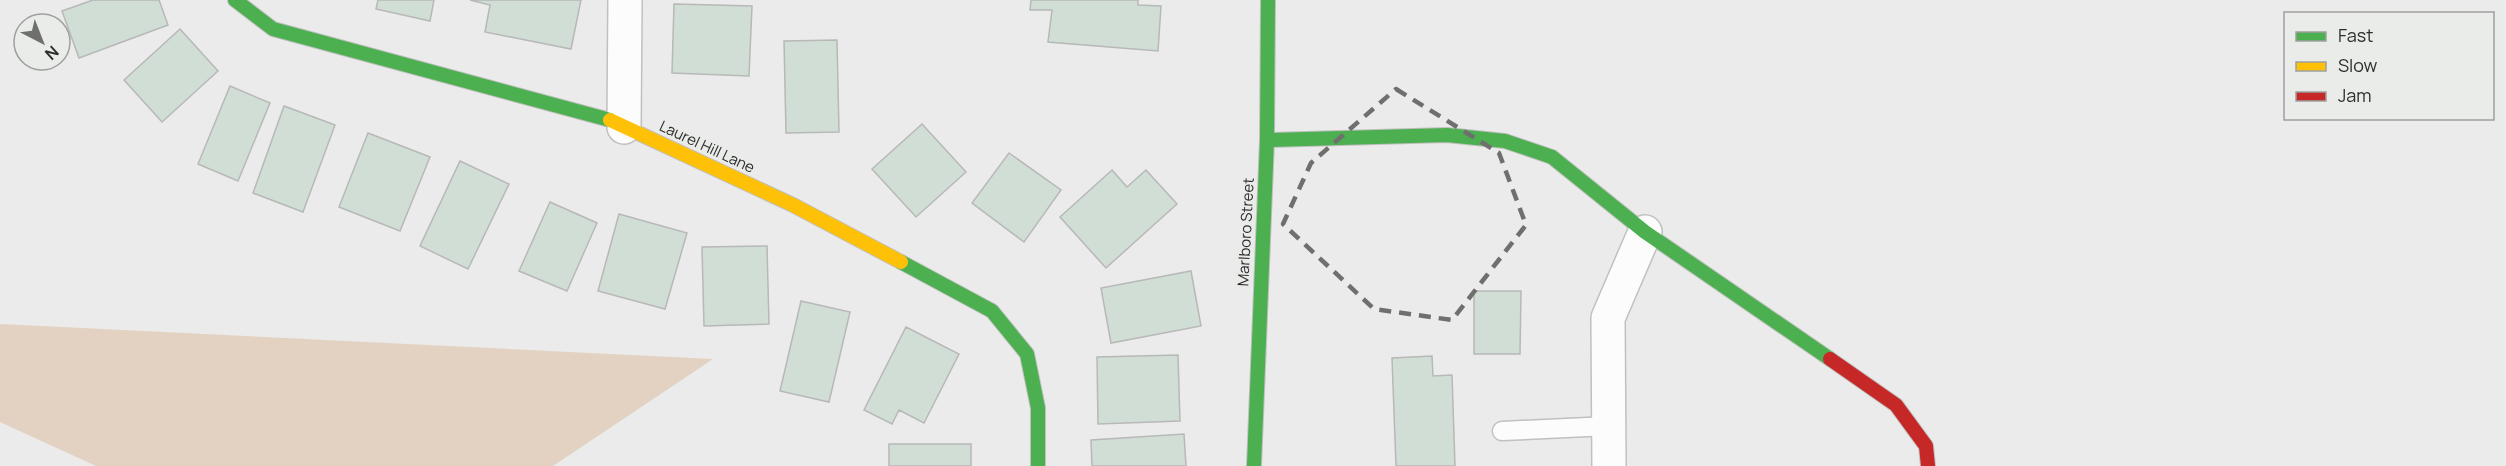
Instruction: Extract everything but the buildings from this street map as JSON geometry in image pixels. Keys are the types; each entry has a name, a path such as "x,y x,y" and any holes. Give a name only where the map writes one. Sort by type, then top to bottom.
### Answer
{"street":[{"name":"Laurel Hill Lane","path":"235,0 273,29 609,120 794,205 992,311 1027,354 1038,408 1038,466"},
{"path":"624,127 625,0"},
{"name":"Marlboro Street","path":"1254,466 1267,140 1268,0"},
{"path":"1267,140 1447,135 1505,141 1552,157 1645,232 1896,405 1926,446 1928,466"},
{"path":"1609,466 1608,318 1645,232"}],"lane":[{"path":"1502,431 1609,426"}],"highlighted area":[{"path":"1396,89 1499,153 1526,225 1452,320 1374,309 1283,224 1311,163"}],"shaded area":[{"path":"0,324 713,359 553,466 96,466 0,422"}],"traffic: fast":[{"path":"235,0 273,29 610,120"},
{"path":"1254,466 1267,140 1268,0"},
{"path":"1267,140 1447,135 1505,141 1552,157 1645,232 1830,359"},
{"path":"901,262 992,311 1027,354 1038,408 1038,466"}],"traffic: slow":[{"path":"610,120 793,205 901,262"}],"traffic: jam":[{"path":"1830,359 1896,405 1926,446 1928,466"}]}
